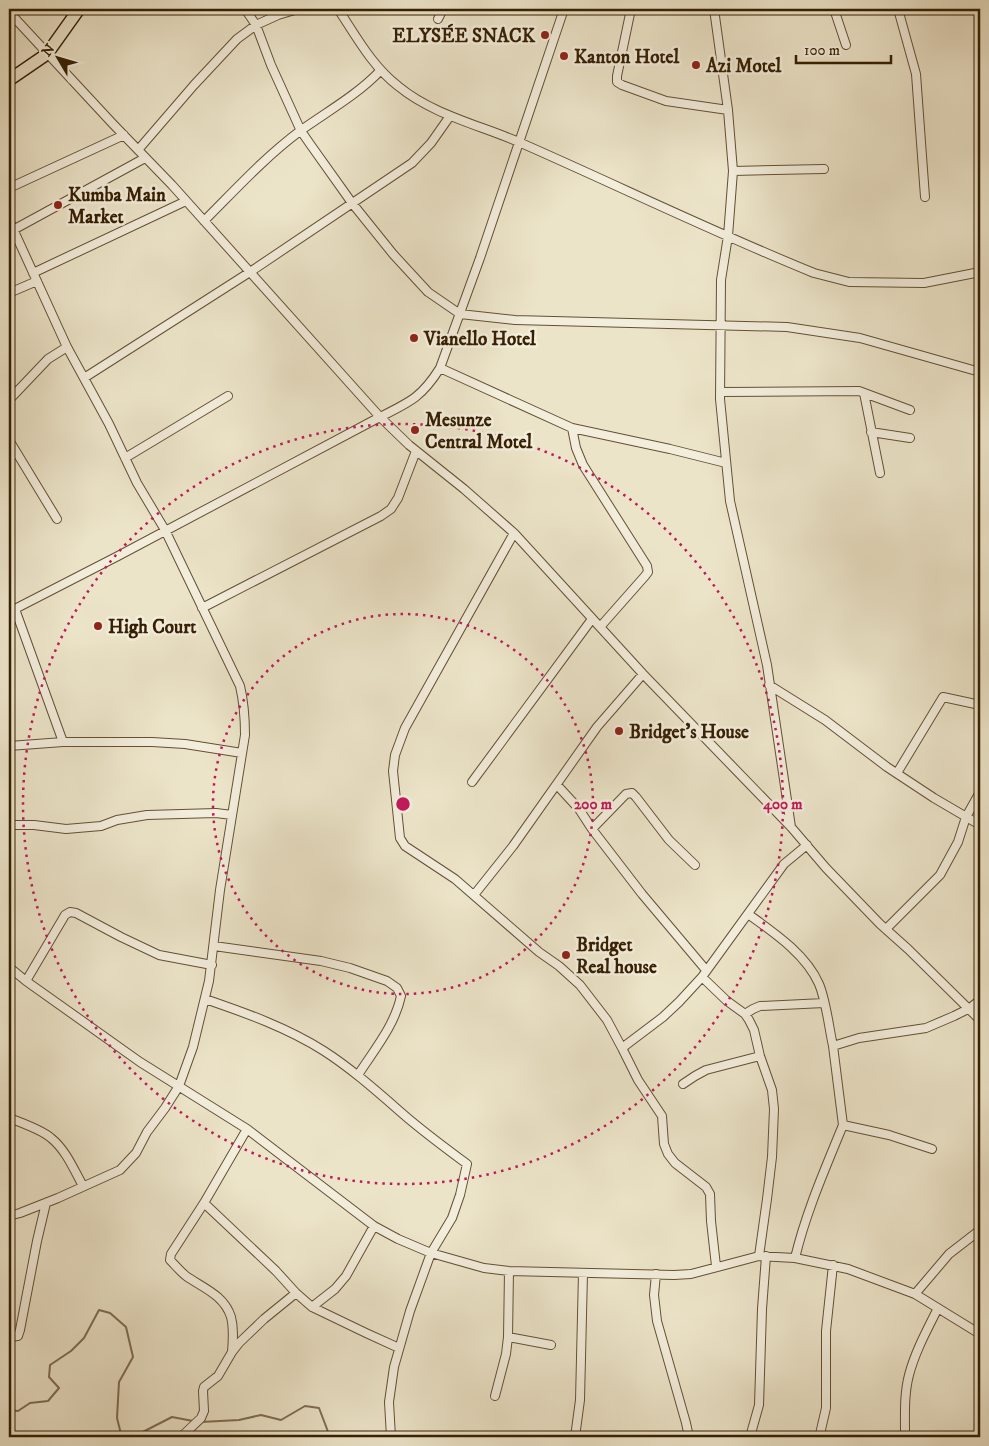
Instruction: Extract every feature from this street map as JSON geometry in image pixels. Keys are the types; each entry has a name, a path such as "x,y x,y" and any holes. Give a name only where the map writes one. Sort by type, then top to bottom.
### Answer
{"highway":[{"path":"9,80 47,54 79,9"}],"street":[{"path":"244,9 256,25 271,65 301,131 352,203 393,254 428,292 460,314 515,320 787,327 860,338 980,372"},
{"path":"138,150 237,39 256,25 278,14 298,9"},
{"path":"338,9 380,71 417,100 450,116 519,142 814,273 849,282 924,283 980,272"},
{"path":"438,18 443,9"},
{"path":"63,742 12,611 380,416 405,405 420,394 432,381 440,368 460,314 564,9"},
{"path":"631,9 616,76 617,82 666,101 728,110"},
{"path":"714,9 728,110 733,171 728,236 721,280 720,392 726,463 730,501 767,665 792,827"},
{"path":"834,9 846,45"},
{"path":"898,9 916,74 925,197"},
{"path":"9,12 204,220 380,416 416,450 514,533 643,674 792,827 826,868 886,929 970,1008 980,1020"},
{"path":"204,220 278,148 368,84 380,71"},
{"path":"84,378 250,272 412,163 431,144 450,116"},
{"path":"9,188 124,135"},
{"path":"13,230 145,158"},
{"path":"733,171 824,169"},
{"path":"33,273 186,201"},
{"path":"9,220 67,347 137,483 165,530 240,686 245,721 245,735 220,890 212,965 206,999 193,1047 179,1086 147,1132 136,1153 120,1170 46,1203 9,1216"},
{"path":"9,293 37,281"},
{"path":"9,400 48,359 67,347"},
{"path":"440,368 572,428 726,463"},
{"path":"720,392 859,391 910,410"},
{"path":"864,392 880,474"},
{"path":"125,458 228,396"},
{"path":"572,428 576,448 583,465 647,566 648,572 600,627"},
{"path":"872,432 910,438"},
{"path":"9,440 57,519"},
{"path":"202,608 381,516 391,509 398,498 416,450"},
{"path":"514,533 405,728 395,755 393,771 400,838 418,856 455,879 539,952 559,966 580,985 606,1020 638,1080 662,1116 664,1144 668,1154 675,1163 706,1187 710,1194 716,1266"},
{"path":"472,782 592,619"},
{"path":"474,895 513,846 597,727 643,674"},
{"path":"769,686 824,720 934,798 980,825"},
{"path":"897,773 943,697 980,705"},
{"path":"9,746 63,742 152,742 185,744 242,753"},
{"path":"556,785 578,809 704,974 727,1001 745,1014 754,1030 760,1056 772,1090 774,1109 763,1256 758,1405 750,1437"},
{"path":"886,929 940,876 958,842 966,817 980,792"},
{"path":"592,829 626,794 632,793 669,840 695,865"},
{"path":"9,825 34,825 66,829 101,826 117,820 147,815 216,813 232,815"},
{"path":"622,1048 663,1017 679,1002 704,974 784,864 807,845"},
{"path":"26,981 65,915 70,912 76,912 121,938 159,956 212,965"},
{"path":"748,914 780,937 808,966 819,984 833,1046 843,1125 810,1206 800,1235 795,1258"},
{"path":"214,946 320,961 350,968 379,978 397,988 401,996 393,1020 358,1075"},
{"path":"9,967 140,1062 247,1129 374,1226 398,1239 432,1253 484,1268 508,1271 583,1273 690,1274 716,1266 763,1256 795,1258 848,1269 914,1294 979,1331"},
{"path":"206,999 297,1035 323,1050 358,1075 411,1121 467,1164 460,1195 452,1218 432,1253 410,1311 399,1348 389,1402 391,1437"},
{"path":"833,1046 867,1036 926,1028 970,1008 980,1000"},
{"path":"745,1014 760,1006 824,1003"},
{"path":"683,1084 706,1070 760,1056"},
{"path":"9,1118 21,1122 51,1138 66,1156 83,1186"},
{"path":"843,1125 889,1135 932,1149"},
{"path":"232,1352 233,1333 231,1317 224,1303 212,1292 187,1276 170,1260 171,1254 204,1203 247,1129"},
{"path":"9,1337 18,1336 20,1330 46,1203"},
{"path":"204,1203 312,1307 399,1348"},
{"path":"312,1307 335,1289 346,1276 374,1226"},
{"path":"914,1294 949,1254 980,1230"},
{"path":"820,1434 826,1408 826,1331 833,1265"},
{"path":"495,1396 504,1368 508,1337 508,1271"},
{"path":"575,1437 580,1400 583,1273"},
{"path":"656,1274 654,1295 657,1321 689,1437"},
{"path":"180,1437 201,1418 204,1410 204,1387 218,1376 232,1352 250,1332 296,1293"},
{"path":"905,1433 905,1402 908,1377 917,1350 938,1308"},
{"path":"508,1337 551,1345"}],"waterway":[{"path":"9,1410 18,1411 30,1403 48,1401 59,1388 49,1377 50,1365 71,1351 84,1338 99,1310 110,1313 126,1327 133,1357 119,1382 117,1418 121,1434 128,1437"},
{"path":"201,1422 239,1420 261,1415 281,1420 305,1406 319,1408 330,1437"},
{"path":"133,1437 172,1417 193,1421"}],"place":[{"name":"ELYSÉE SNACK","path":"545,35"},
{"name":"Kanton Hotel","path":"564,56"},
{"name":"Azi Motel","path":"696,65"},
{"name":"Kumba Main Market","path":"58,205"},
{"name":"Vianello Hotel","path":"414,338"},
{"name":"Mesunze Central Motel","path":"415,430"},
{"name":"High Court","path":"98,626"},
{"name":"Bridget’s House","path":"619,731"},
{"name":"Bridget Real house","path":"566,955"}]}
